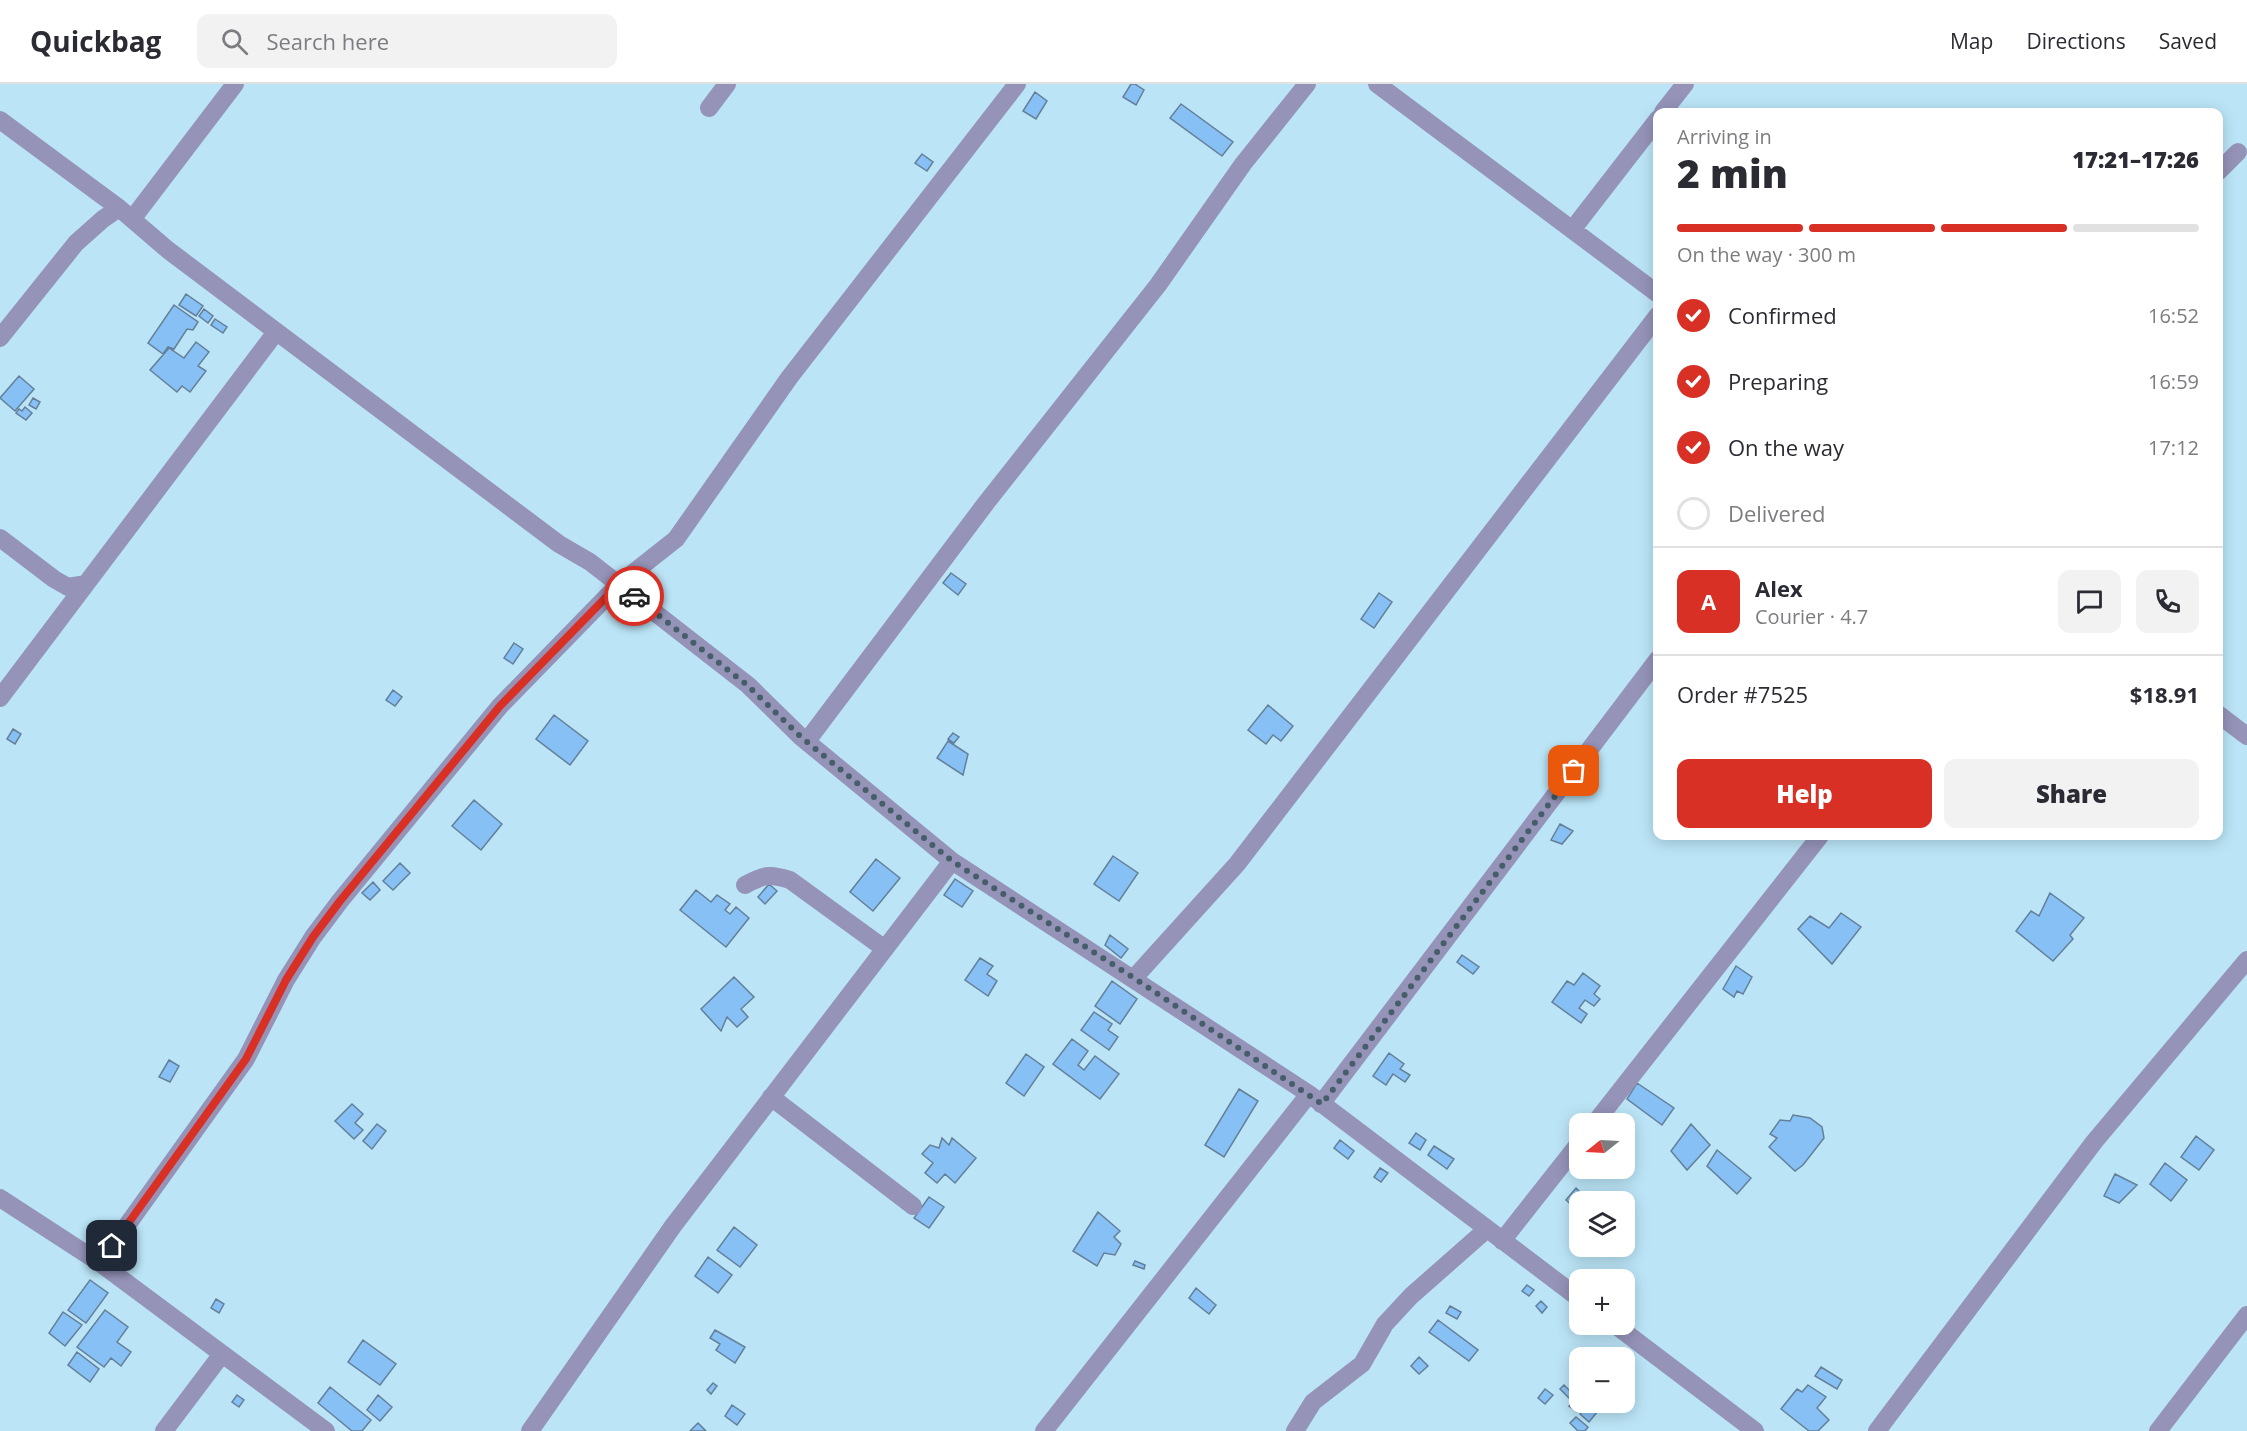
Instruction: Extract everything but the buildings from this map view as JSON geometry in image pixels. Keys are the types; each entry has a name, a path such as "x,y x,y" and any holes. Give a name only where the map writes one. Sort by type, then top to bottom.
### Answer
{"street":[{"path":"0,338 76,243 103,219 126,213 235,84"},
{"path":"709,108 727,84"},
{"path":"100,1263 246,1059 286,980 313,937 340,901 500,706 619,584 676,539 789,378 1017,84"},
{"path":"807,741 986,503 1158,285 1243,164 1307,84"},
{"path":"1377,84 1653,290"},
{"path":"1666,108 1685,84"},
{"path":"0,120 126,213 168,250 276,332 559,544 590,562 619,584 747,685 807,741 952,861 1134,978 1315,1099 1569,1291"},
{"path":"1572,230 1653,125"},
{"path":"2223,167 2238,152"},
{"path":"1134,978 1237,864 1653,322"},
{"path":"0,698 276,332"},
{"path":"0,538 68,587 86,584"},
{"path":"1044,1431 1315,1099 1653,665"},
{"path":"2223,718 2247,735"},
{"path":"1603,1113 1817,840"},
{"path":"530,1431 674,1226 952,861"},
{"path":"745,885 763,876 776,875 790,880 885,949"},
{"path":"1877,1431 2094,1142 2247,960"},
{"path":"771,1097 913,1206"},
{"path":"1502,1241 1569,1157"},
{"path":"0,1198 100,1263 326,1431"},
{"path":"1295,1431 1313,1402 1362,1364 1385,1324 1398,1310 1487,1229"},
{"path":"2158,1431 2247,1315"},
{"path":"1628,1335 1755,1431"},
{"path":"164,1431 222,1354"}],"way so far":[{"path":"634,596 747,685 801,737 952,861 1134,978 1322,1104 1574,771"}],"route":[{"path":"112,1246 246,1059 286,980 313,937 340,901 500,706 619,584 634,596"}]}
